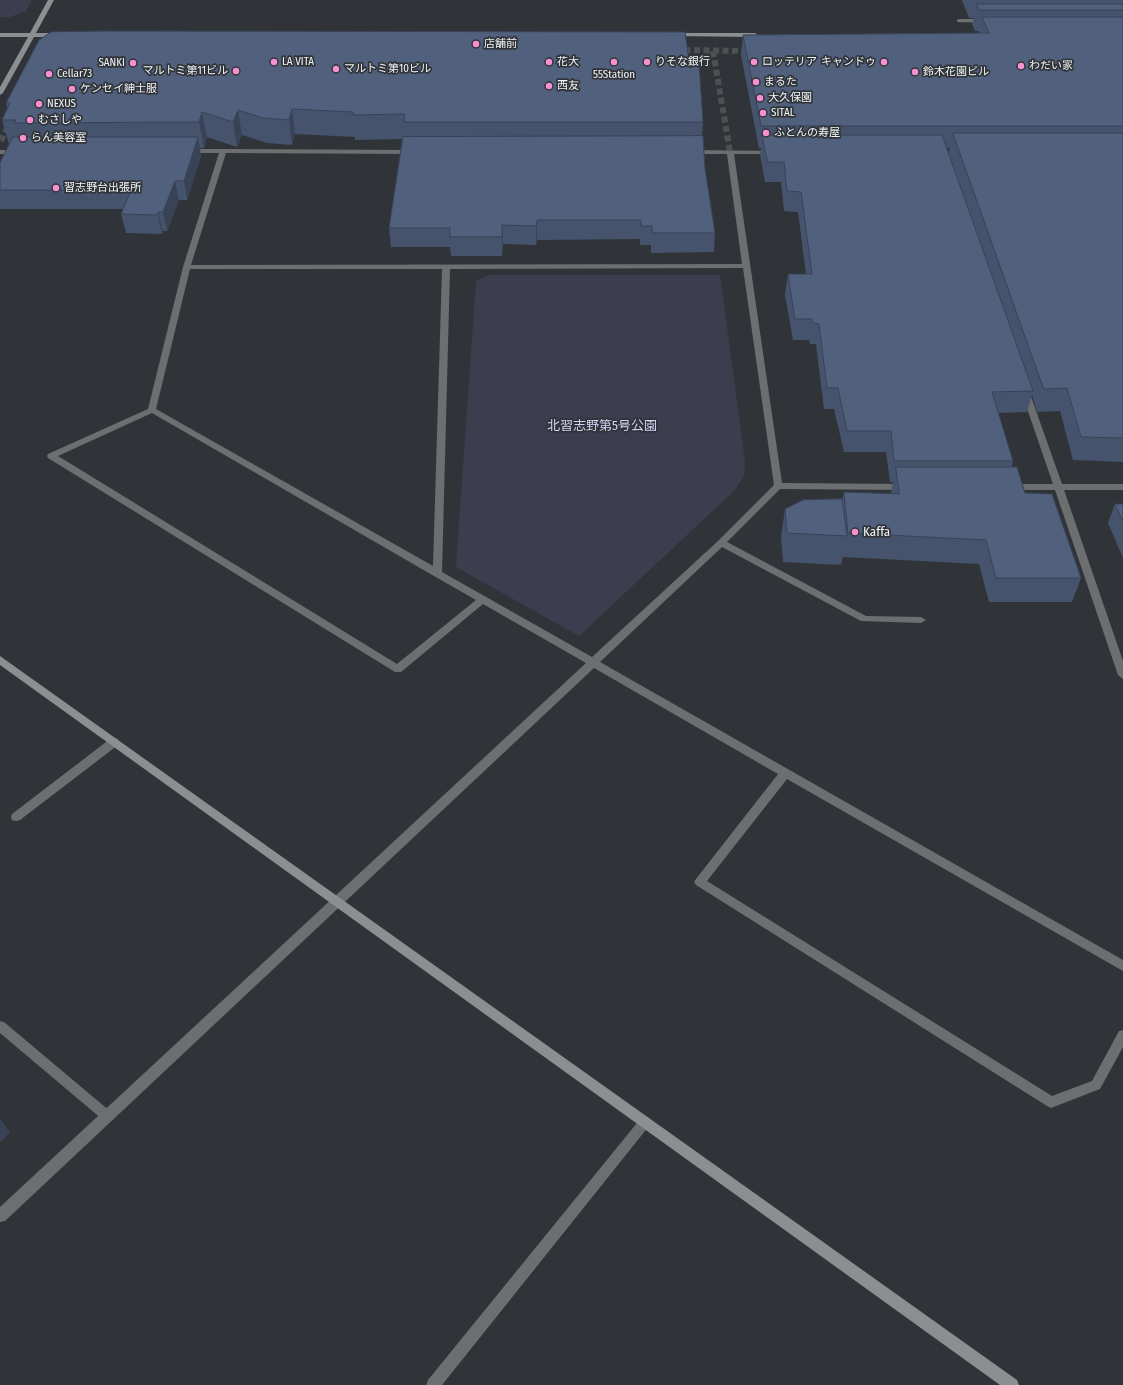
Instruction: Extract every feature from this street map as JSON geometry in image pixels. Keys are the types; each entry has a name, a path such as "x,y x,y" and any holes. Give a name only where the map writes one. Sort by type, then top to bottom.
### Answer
{"street":[{"path":"0,93 51,0"},
{"path":"959,21 990,21"},
{"path":"0,35 67,35"},
{"path":"662,35 764,35"},
{"path":"183,151 422,152"},
{"path":"152,410 187,267 223,151"},
{"path":"0,152 24,152"},
{"path":"686,152 786,152"},
{"path":"730,152 778,486"},
{"path":"187,267 746,266"},
{"path":"437,574 446,267"},
{"path":"1022,384 1123,675"},
{"path":"152,410 1123,966"},
{"path":"152,410 51,456 398,669 482,600"},
{"path":"0,1216 720,544 778,486 911,487"},
{"path":"1004,487 1123,487"},
{"path":"720,544 864,619 921,620"},
{"path":"0,660 1012,1385"},
{"path":"16,817 114,742"},
{"path":"785,773 700,882 1051,1102 1096,1084 1123,1035"},
{"path":"0,1026 107,1116"},
{"path":"433,1385 645,1122"}],"green space":[{"path":"0,0 32,0 26,11 10,17 0,17"},
{"name":"北習志野第5号公園","path":"489,275 720,275 745,462 744,476 735,490 579,636 456,567 476,281"}],"building":[{"path":"977,4 1123,4 1123,10 979,10"},
{"path":"982,17 1123,17 1123,126 761,126 743,35 989,33"},
{"path":"51,32 685,32 690,68 699,63 703,122 404,122 405,114 353,115 353,112 292,109 289,120 263,118 238,110 233,122 202,112 199,122 14,123 16,120 2,120 10,103 6,103 39,40"},
{"path":"953,133 1123,133 1123,438 1081,437 1067,388 1044,389"},
{"path":"762,135 942,135 1033,391 992,392 1013,461 894,461 891,431 847,431 838,388 827,388 819,324 813,323 812,319 795,319 788,274 812,274 801,192 787,191 784,162 768,162"},
{"path":"703,136 705,169 715,233 652,233 652,226 641,226 641,220 537,220 536,226 502,225 502,237 450,237 450,228 389,228 403,137"},
{"path":"13,137 198,137 184,181 175,181 163,212 158,212 158,215 121,214 131,190 0,190 0,163"},
{"path":"896,467 1017,467 1025,493 1052,494 1081,578 996,578 986,540 848,533 844,492 899,494"},
{"path":"842,499 847,536 787,533 785,509 803,500"},
{"path":"1115,504 1123,504 1123,521"}],"tunnel":[{"path":"675,50 755,51"},
{"path":"713,51 730,152"},
{"path":"1,141 11,120"}],"place":[{"name":"店舗前","path":"476,44"},
{"name":"LA VITA","path":"274,62"},
{"name":"花大","path":"549,62"},
{"name":"55Station","path":"614,62"},
{"name":"りそな銀行","path":"647,62"},
{"name":"ロッテリア","path":"754,62"},
{"name":"キャンドゥ","path":"884,62"},
{"name":"SANKI","path":"133,63"},
{"name":"わだい家","path":"1021,66"},
{"name":"マルトミ第10ビル","path":"336,69"},
{"name":"マルトミ第11ビル","path":"236,71"},
{"name":"鈴木花園ビル","path":"915,72"},
{"name":"Cellar73","path":"49,74"},
{"name":"まるた","path":"756,82"},
{"name":"西友","path":"549,86"},
{"name":"ケンセイ紳士服","path":"72,89"},
{"name":"大久保園","path":"760,98"},
{"name":"NEXUS","path":"39,104"},
{"name":"SITAL","path":"763,113"},
{"name":"むさしや","path":"30,120"},
{"name":"ふとんの寿屋","path":"766,133"},
{"name":"らん美容室","path":"23,138"},
{"name":"習志野台出張所","path":"56,188"},
{"name":"Kaffa","path":"855,532"}]}
